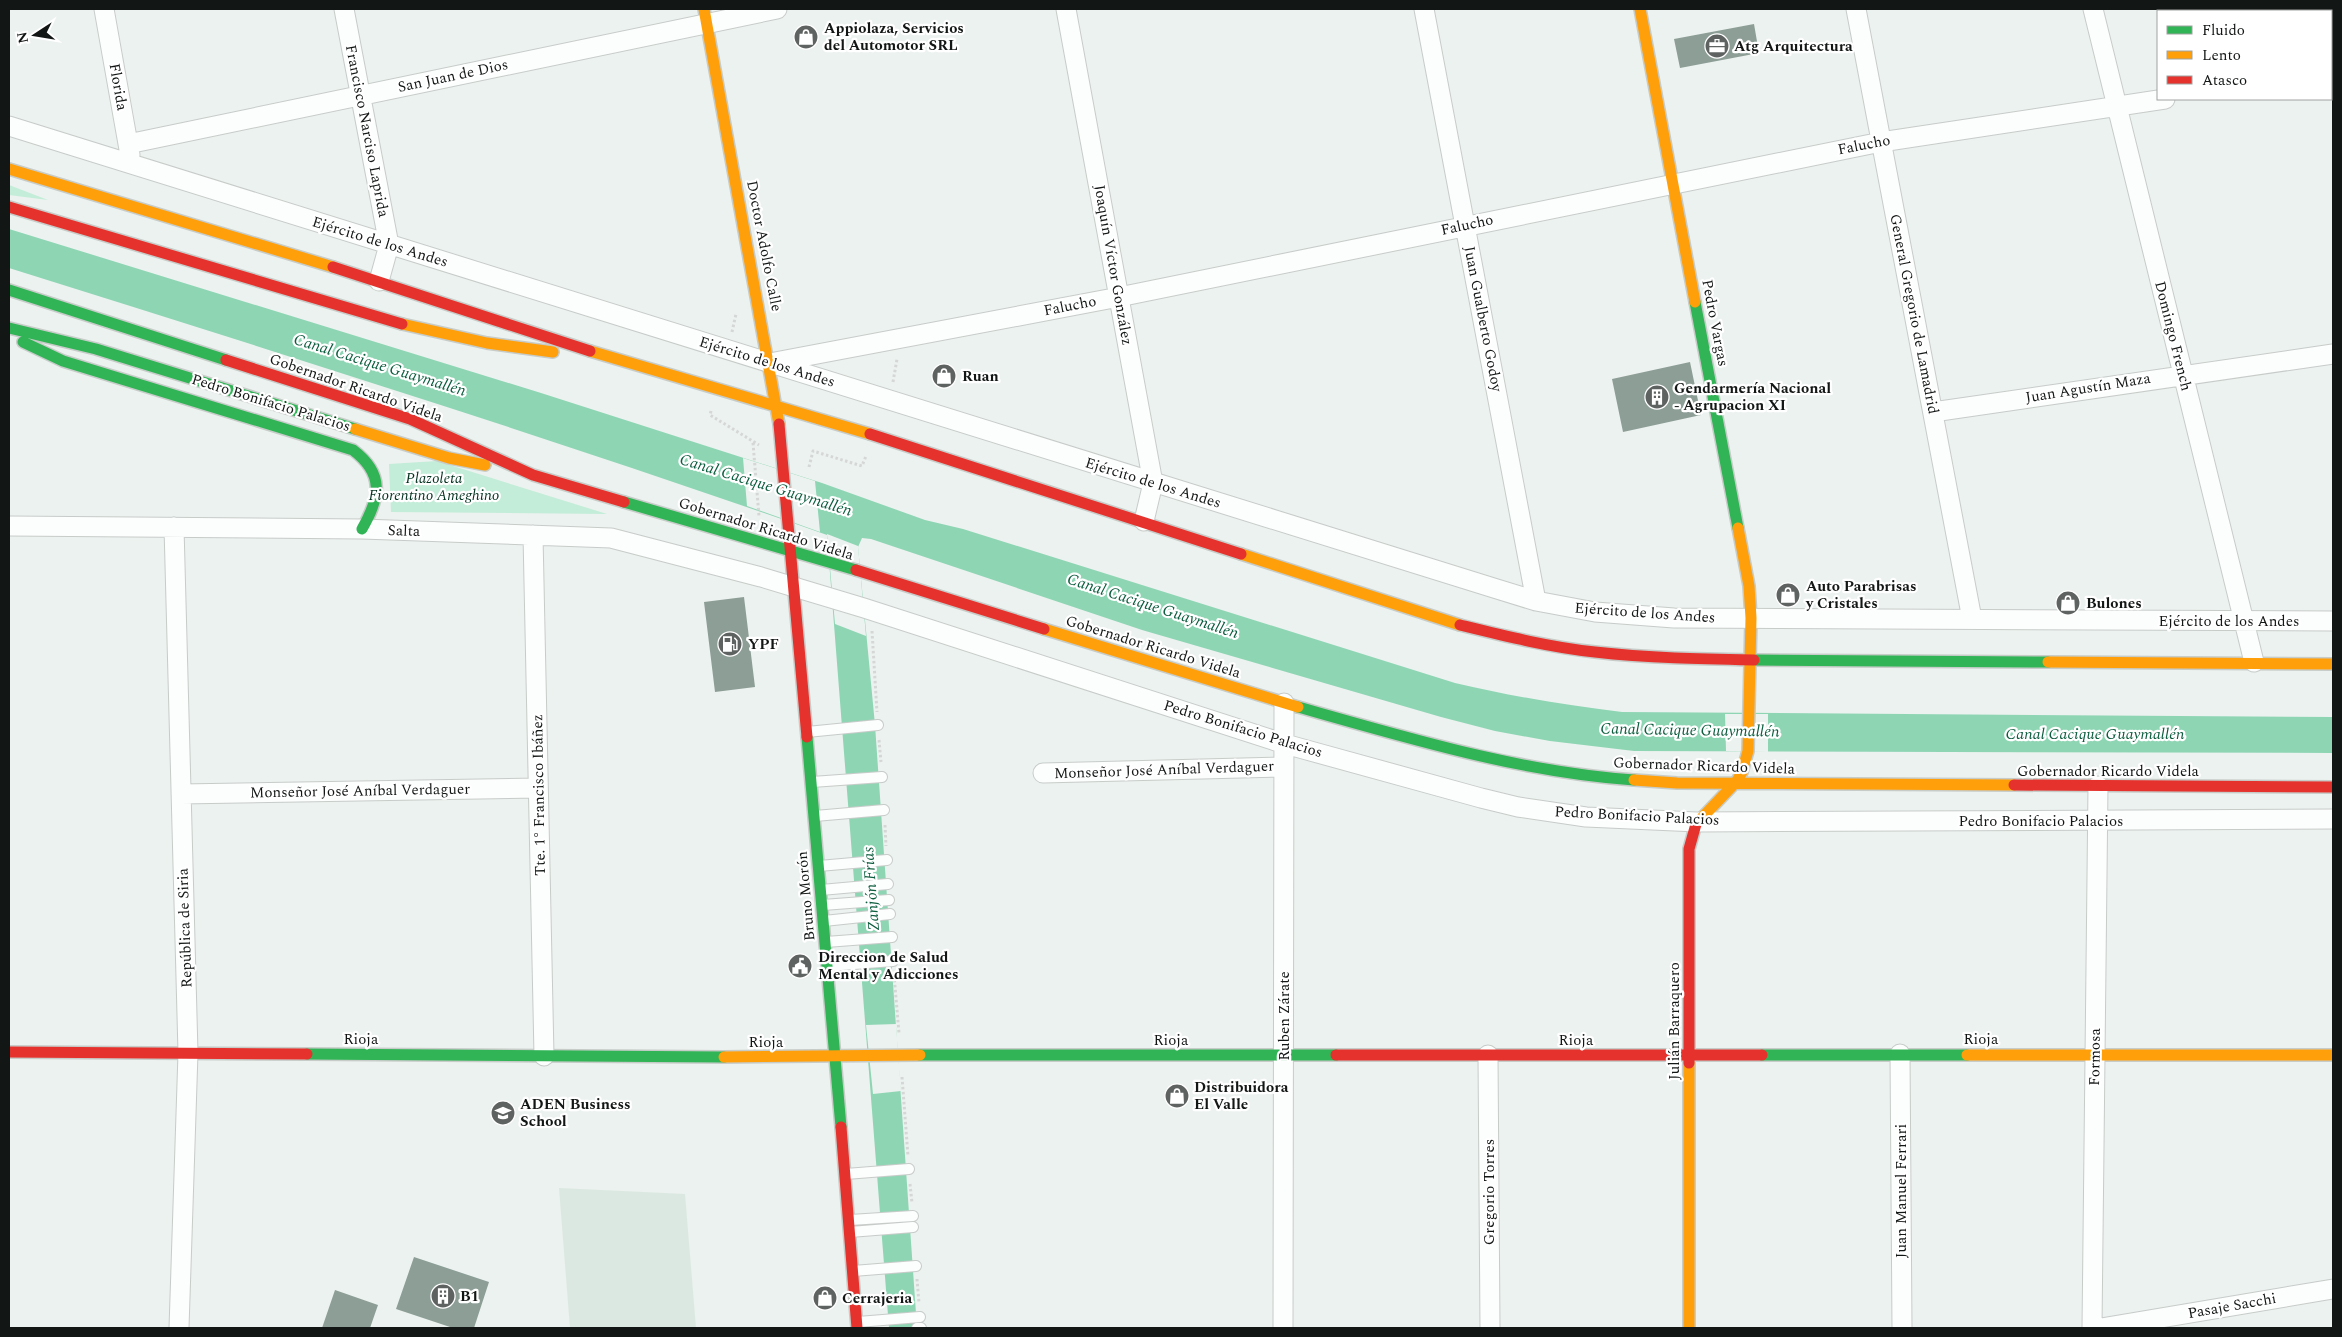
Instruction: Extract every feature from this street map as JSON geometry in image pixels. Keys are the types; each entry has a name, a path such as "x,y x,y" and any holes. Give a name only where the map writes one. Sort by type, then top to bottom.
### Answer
{"main road":[{"name":"Pedro Vargas","path":"1640,9 1750,586 1749,733"},
{"name":"Doctor Adolfo Calle","path":"706,16 771,362 778,407 785,491"},
{"path":"9,169 379,281 717,391 875,435 1458,624 1522,640 1592,652 1646,657 1750,660 2333,664"},
{"path":"9,207 385,320 487,343 614,359"},
{"name":"Gobernador Ricardo Videla","path":"9,290 410,420 534,475 790,550 830,564 1284,703 1421,742 1524,766 1619,779 1735,784 2333,787"},
{"name":"Pedro Bonifacio Palacios","path":"9,328 96,349 449,458 534,475"},
{"path":"9,334 33,348 63,361 353,450 364,457 372,468 376,486 376,504 362,529"},
{"name":"Bruno Morón","path":"785,491 836,1057 857,1325"},
{"name":"Julián Barraquero","path":"1689,1328 1689,850 1697,822 1729,787 1735,784 1745,765 1749,733"},
{"name":"Rioja","path":"9,1052 836,1057 898,1055 2095,1053 2333,1055"}],"street":[{"name":"Florida","path":"104,9 132,165"},
{"name":"Francisco Narciso Laprida","path":"344,9 389,245 379,281"},
{"name":"San Juan de Dios","path":"128,144 360,96 706,16 777,9"},
{"name":"Joaquín Víctor González","path":"1066,9 1153,483 1144,521"},
{"name":"Juan Gualberto Godoy","path":"1424,9 1536,600"},
{"name":"General Gregorio de Lamadrid","path":"1856,9 1972,619"},
{"name":"Domingo French","path":"2093,9 2254,662"},
{"name":"Falucho","path":"771,362 894,341 1119,297 1881,142 2157,100"},
{"name":"Ejército de los Andes","path":"9,126 771,362 888,401 1536,600 1596,612 1674,618 2333,621"},
{"name":"Juan Agustín Maza","path":"1933,412 2182,374 2333,354"},
{"name":"Salta","path":"9,526 362,529 612,538 793,587"},
{"name":"República de Siria","path":"174,527 188,1053 179,1328"},
{"name":"Tte. 1° Francisco Ibáñez","path":"533,535 544,1056"},
{"name":"Pedro Bonifacio Palacios","path":"793,587 864,608 1284,744 1518,807 1586,816 1697,822 2098,822 2333,819"},
{"name":"Ruben Zárate","path":"1282,1328 1284,703"},
{"name":"Monseñor José Aníbal Verdaguer","path":"1043,773 1284,767"},
{"name":"Formosa","path":"2092,1328 2098,786"},
{"name":"Monseñor José Aníbal Verdaguer","path":"181,794 538,788"},
{"name":"Juan Manuel Ferrari","path":"1900,1054 1902,1328"},
{"name":"Gregorio Torres","path":"1488,1055 1490,1328"},
{"name":"Pasaje Sacchi","path":"2101,1328 2333,1289"}],"lane":[{"path":"806,732 876,725"},
{"path":"811,782 880,777"},
{"path":"814,816 882,810"},
{"path":"818,866 885,861"},
{"path":"820,890 887,884"},
{"path":"822,905 888,900"},
{"path":"823,921 888,915"},
{"path":"825,942 890,937"},
{"path":"827,966 892,961"},
{"path":"845,1174 908,1169"},
{"path":"848,1220 911,1216"},
{"path":"849,1232 912,1227"},
{"path":"852,1271 915,1266"},
{"path":"857,1325 889,1320 918,1324"}],"path":[{"path":"888,401 898,359 894,341"},
{"path":"717,391 710,415 753,443 759,516"},
{"path":"808,464 813,451 862,466 875,435"}],"shaded area":[{"path":"559,1188 685,1194 696,1328 570,1328"}],"green space":[{"path":"9,185 48,200 9,195"},
{"name":"Plazoleta Fiorentino Ameghino","path":"437,461 607,514 391,512 389,464"}],"water":[{"path":"9,229 541,393 822,483 925,520 963,529 1476,688 1538,700 1622,712 2333,717 2333,753 1634,751 1550,741 1495,731 1441,717 1142,630 871,539 862,538 858,547 875,725 917,1328 889,1328 827,535 522,431 9,268"}],"pier":[{"path":"743,458 815,481 820,532 747,506"},
{"path":"827,534 858,546 866,636 835,624"},
{"path":"1725,714 1768,714 1768,752 1726,751"},
{"path":"896,1024 901,1091 873,1094 866,1025"}],"building":[{"name":"Atg Arquitectura","path":"1754,24 1759,53 1680,68 1674,39"},
{"name":"Gendarmería Nacional - Agrupacion XI","path":"1690,362 1701,415 1623,432 1612,379"},
{"name":"YPF","path":"744,597 755,687 715,692 704,602"},
{"name":"B1","path":"414,1257 489,1282 474,1328 453,1328 396,1309"},
{"path":"335,1290 378,1305 370,1328 322,1328"}],"traffic: fast":[{"path":"9,290 226,360"},
{"path":"1695,302 1738,528"},
{"path":"9,328 96,349 355,429"},
{"path":"23,342 63,361 353,450 363,459 375,477 376,497 362,529"},
{"path":"624,502 856,570"},
{"path":"1754,660 2048,662"},
{"path":"1298,707 1422,742 1506,762 1548,770 1634,780"},
{"path":"807,737 841,1127"},
{"path":"307,1054 724,1057"},
{"path":"920,1055 1336,1055"},
{"path":"1762,1055 1967,1055"}],"traffic: slow":[{"path":"704,9 779,424"},
{"path":"1640,9 1695,302"},
{"path":"2332,18 2333,23"},
{"path":"9,169 333,267"},
{"path":"402,324 487,343 553,352"},
{"path":"590,351 870,434"},
{"path":"355,429 449,458 485,465"},
{"path":"1696,824 1737,781 1742,772 1748,751 1751,618 1749,586 1738,528"},
{"path":"1241,554 1460,625"},
{"path":"1044,629 1298,707"},
{"path":"2048,662 2333,664"},
{"path":"1634,780 1677,783 2014,785"},
{"path":"724,1057 920,1055"},
{"path":"1967,1055 2333,1055"},
{"path":"1689,1063 1689,1328"}],"traffic: jam":[{"path":"9,207 402,324"},
{"path":"333,267 590,351"},
{"path":"226,360 410,419 533,475 624,502"},
{"path":"779,424 807,737"},
{"path":"870,434 1241,554"},
{"path":"856,570 1044,629"},
{"path":"1460,625 1578,650 1655,657 1754,660"},
{"path":"2014,785 2333,787"},
{"path":"1689,1063 1689,849 1696,824"},
{"path":"9,1052 307,1054"},
{"path":"1336,1055 1762,1055"},
{"path":"841,1127 857,1328"}],"place":[{"name":"Appiolaza, Servicios del Automotor SRL","path":"806,37"},
{"name":"Atg Arquitectura","path":"1717,46"},
{"name":"Ruan","path":"944,376"},
{"name":"Gendarmería Nacional - Agrupacion XI","path":"1657,397"},
{"name":"Auto Parabrisas y Cristales","path":"1788,595"},
{"name":"Bulones","path":"2068,603"},
{"name":"YPF","path":"730,644"},
{"name":"Direccion de Salud Mental y Adicciones","path":"800,966"},
{"name":"Distribuidora El Valle","path":"1177,1096"},
{"name":"ADEN Business School","path":"503,1113"},
{"name":"B1","path":"443,1296"},
{"name":"Cerrajeria","path":"825,1298"}],"water label":[{"name":"Canal Cacique Guaymallén","path":"380,365"},
{"name":"Canal Cacique Guaymallén","path":"766,485"},
{"name":"Canal Cacique Guaymallén","path":"1153,606"},
{"name":"Canal Cacique Guaymallén","path":"1690,730"},
{"name":"Canal Cacique Guaymallén","path":"2095,734"},
{"name":"Zanjón Frías","path":"871,889"}]}
